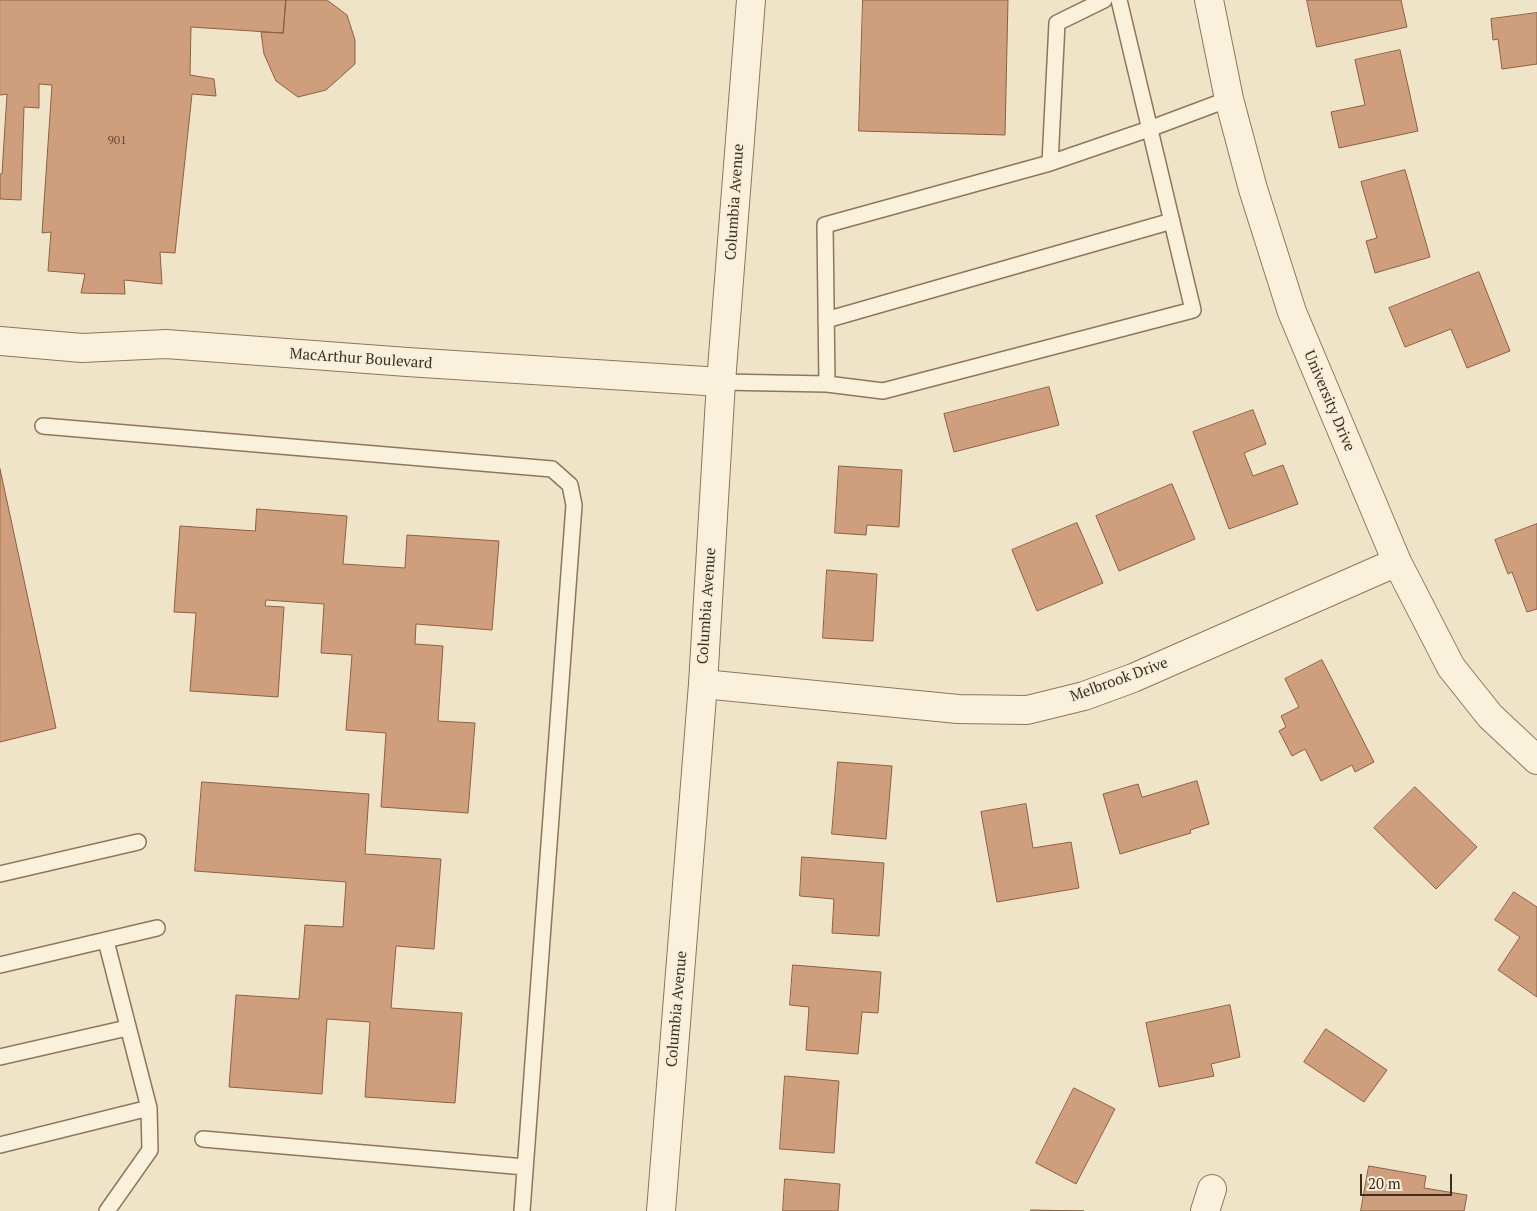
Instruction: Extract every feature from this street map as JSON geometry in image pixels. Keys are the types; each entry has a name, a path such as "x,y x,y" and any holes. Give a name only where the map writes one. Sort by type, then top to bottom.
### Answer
{"street":[{"name":"Columbia Avenue","path":"661,1211 703,684 722,382 751,0"},
{"name":"University Drive","path":"1209,0 1229,99 1253,189 1292,312 1397,562 1451,667 1490,716 1537,760"},
{"name":"MacArthur Boulevard","path":"0,341 82,348 166,344 407,362 722,382"},
{"name":"Melbrook Drive","path":"703,684 958,709 1027,710 1084,696 1133,678 1397,562"}],"lane":[{"path":"1050,163 1057,23 1104,0"},
{"path":"722,382 827,384 883,391 1193,310 1119,0"},
{"path":"827,384 825,225 1050,163 1229,99"},
{"path":"826,320 1172,221"},
{"path":"42,426 552,469 570,486 574,505 522,1211"},
{"path":"0,874 138,842"},
{"path":"0,965 157,928"},
{"path":"106,941 149,1108 150,1150 107,1211"},
{"path":"0,1057 127,1028"},
{"path":"0,1145 149,1108"},
{"path":"203,1139 525,1167"}],"building":[{"path":"0,0 286,0 283,33 191,27 190,75 214,79 216,96 192,94 175,253 160,252 162,284 124,280 125,294 81,293 85,274 48,271 51,232 42,233 52,85 39,84 39,108 24,107 21,200 0,199 0,174 2,174 7,94 0,95"},
{"path":"286,0 327,0 347,15 355,40 355,64 326,90 298,97 276,81 264,54 261,32 283,33"},
{"path":"863,0 1008,0 1005,135 859,131"},
{"path":"1307,0 1401,0 1407,27 1317,47"},
{"path":"1537,13 1537,64 1502,69 1498,39 1493,40 1491,19"},
{"path":"1400,50 1418,131 1339,148 1331,112 1365,105 1355,60"},
{"path":"1405,170 1430,257 1375,273 1366,241 1377,238 1361,182"},
{"path":"1479,272 1510,351 1467,368 1451,329 1405,347 1389,308"},
{"path":"1049,387 1059,425 954,452 944,414"},
{"path":"1253,410 1266,444 1244,453 1253,476 1283,465 1298,504 1229,529 1193,432"},
{"path":"839,466 902,470 899,527 867,525 866,535 835,533"},
{"path":"0,469 56,728 0,742"},
{"path":"1172,484 1195,539 1119,571 1096,516"},
{"path":"257,509 347,516 343,564 405,568 407,535 499,541 492,630 416,624 415,644 443,646 438,721 475,723 468,813 381,807 386,733 346,730 352,655 321,653 324,604 266,600 265,606 284,607 278,697 190,691 196,613 174,612 180,526 255,531"},
{"path":"1077,523 1103,583 1037,611 1012,550"},
{"path":"1537,524 1537,609 1527,612 1512,572 1508,574 1495,540"},
{"path":"827,570 877,574 873,641 823,638"},
{"path":"1322,660 1374,762 1355,772 1352,765 1321,781 1305,749 1292,756 1279,731 1286,727 1281,716 1299,707 1285,679"},
{"path":"838,762 892,766 886,839 832,834"},
{"path":"1197,781 1209,824 1190,830 1191,833 1120,854 1103,794 1138,784 1142,797"},
{"path":"202,782 369,794 365,854 441,859 434,949 396,946 391,1008 462,1013 455,1103 365,1097 370,1022 327,1019 322,1094 229,1087 236,995 299,999 305,925 343,927 346,882 195,871"},
{"path":"1415,787 1477,847 1436,889 1374,828"},
{"path":"1026,804 1033,848 1071,842 1079,888 997,902 981,812"},
{"path":"802,857 884,863 879,936 832,933 834,899 800,896"},
{"path":"1514,892 1537,907 1537,997 1498,970 1520,937 1495,920"},
{"path":"793,965 881,972 878,1013 862,1012 858,1054 806,1050 809,1007 790,1005"},
{"path":"1230,1005 1240,1057 1211,1064 1214,1076 1159,1087 1146,1023"},
{"path":"1326,1029 1387,1070 1364,1102 1304,1062"},
{"path":"785,1076 839,1081 834,1153 780,1149"},
{"path":"1074,1088 1115,1109 1076,1184 1036,1163"},
{"path":"1369,1166 1426,1176 1424,1188 1467,1195 1464,1211 1361,1211"},
{"path":"785,1179 840,1184 838,1211 783,1211"},
{"path":"1031,1210 1084,1211 1031,1211"}]}
